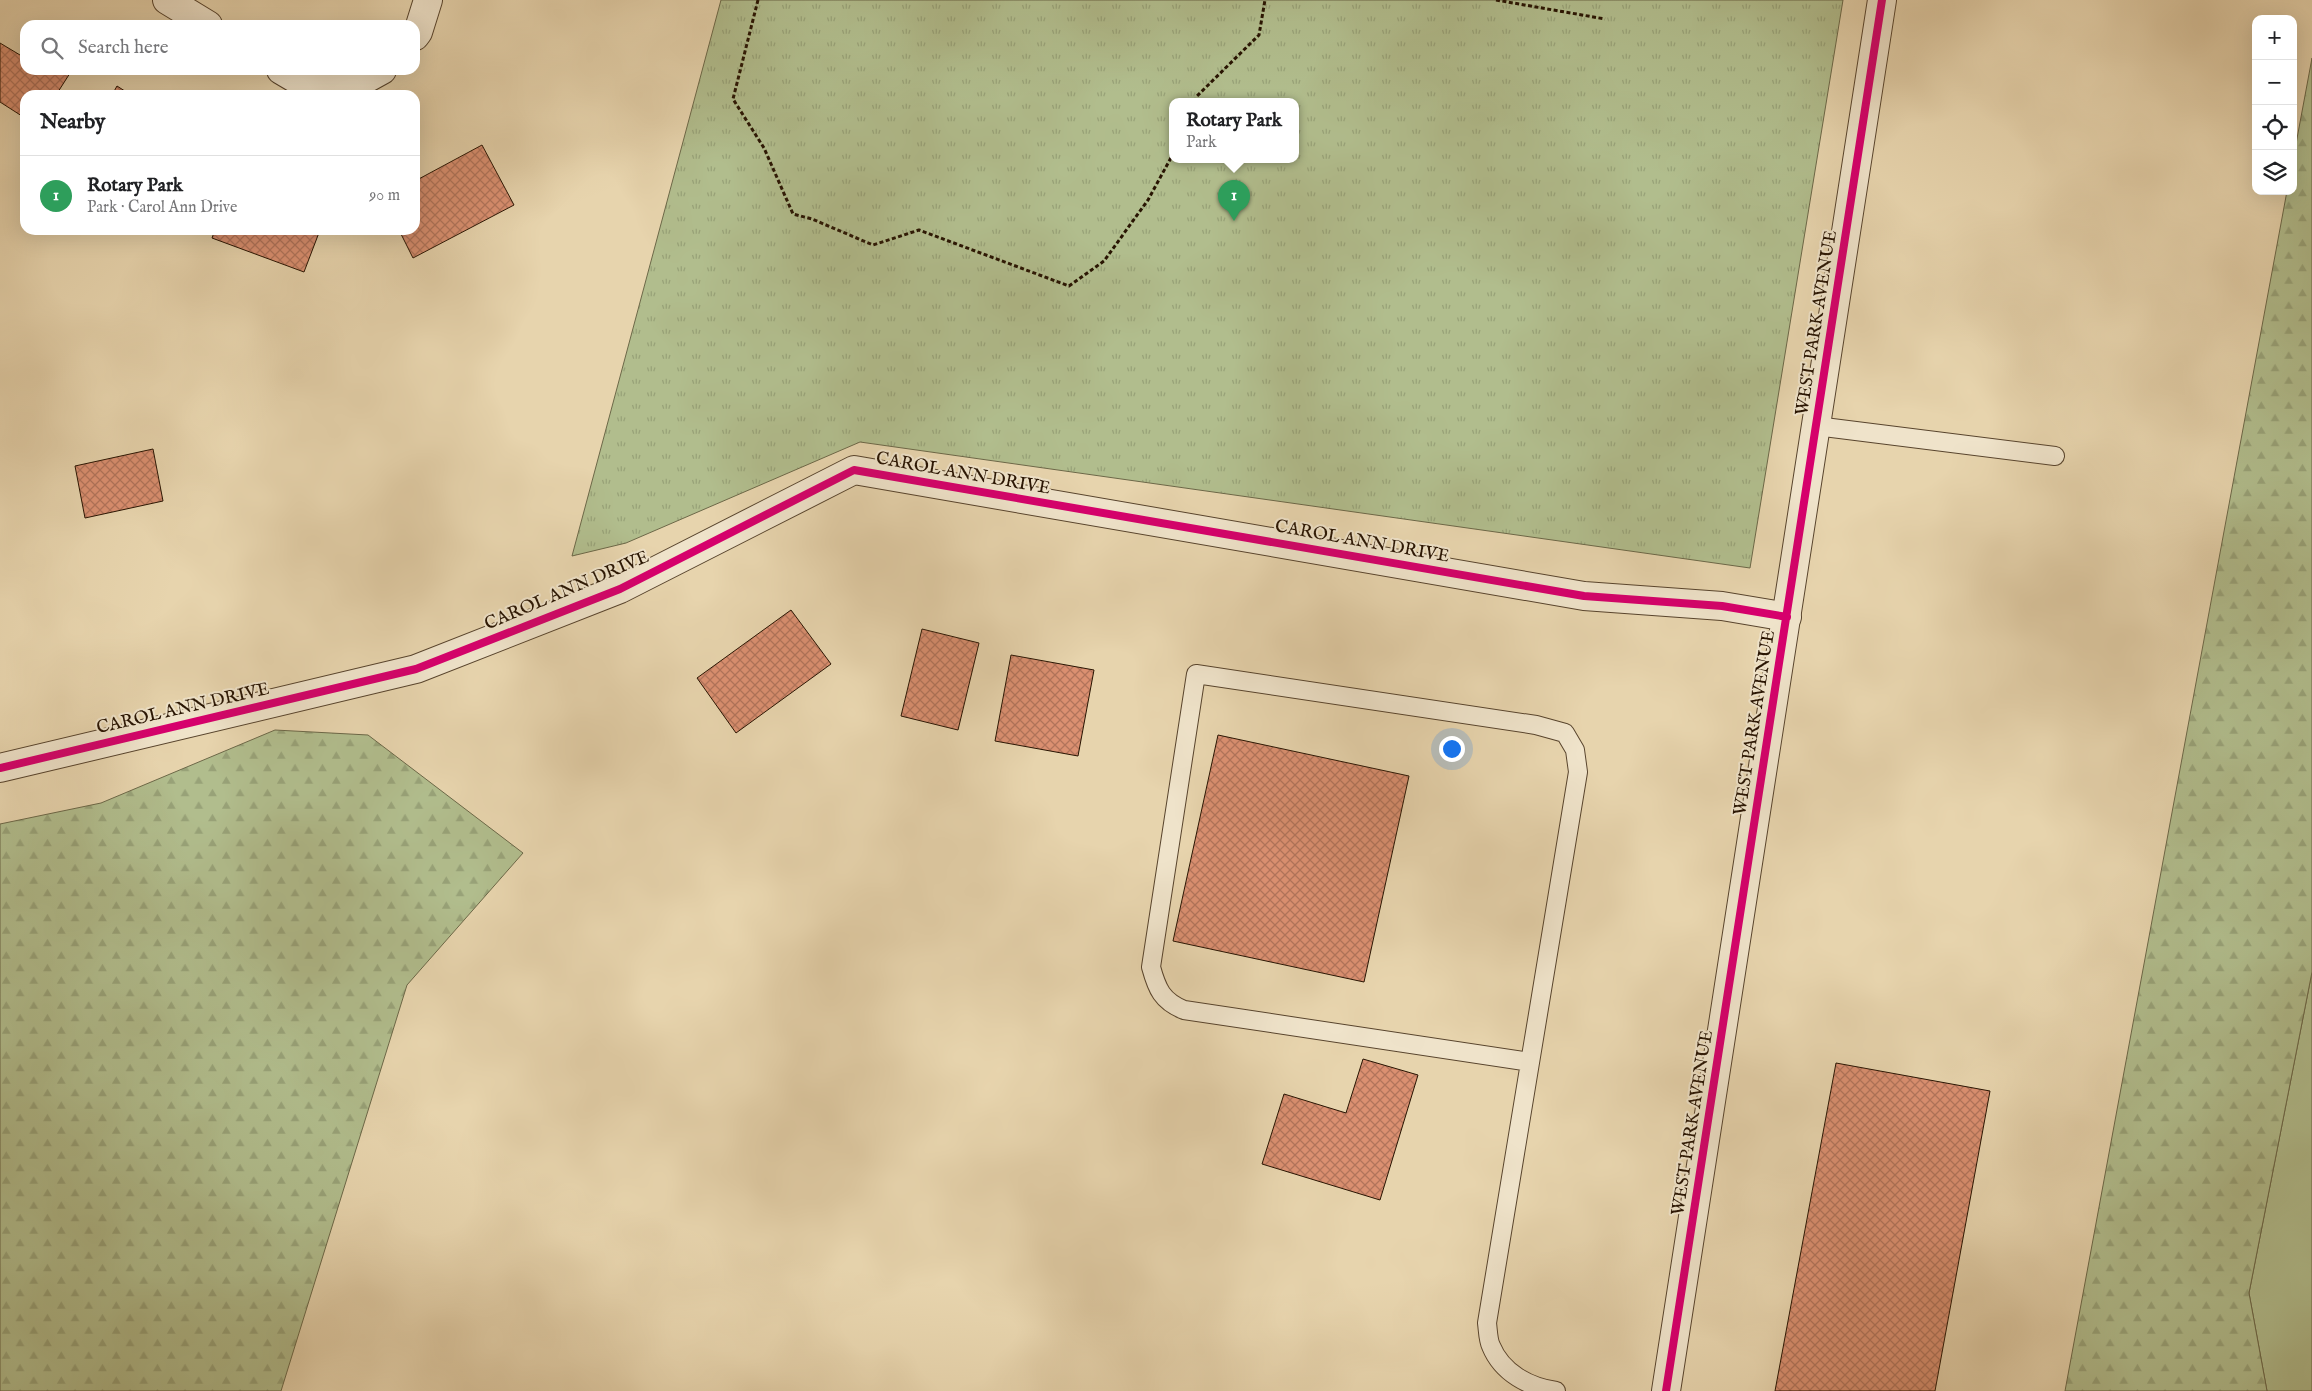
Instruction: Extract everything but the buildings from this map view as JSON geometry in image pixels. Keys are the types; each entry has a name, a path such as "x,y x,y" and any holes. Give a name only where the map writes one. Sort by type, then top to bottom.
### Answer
{"street":[{"path":"167,0 200,20"},
{"path":"420,26 428,0"},
{"name":"WEST PARK AVENUE","path":"1666,1391 1882,0"},
{"path":"289,75 303,83 353,86 373,75"},
{"name":"CAROL ANN DRIVE","path":"0,768 416,669 620,588 854,470 1584,596 1722,606 1787,617"}],"lane":[{"path":"1816,426 2055,456"},
{"path":"1530,1062 1184,1010 1169,1004 1156,984 1151,967 1196,674 1536,725 1565,733 1575,750 1578,772 1487,1323 1490,1346 1518,1379 1538,1389 1556,1391"}],"path":[{"path":"758,0 733,99 764,148 794,214 812,218 873,245 919,230 1069,286 1104,261 1148,200 1169,161"},
{"path":"1196,98 1259,35 1265,0"},
{"path":"1496,0 1605,19"}],"green space":[{"path":"721,0 1843,0 1750,568 860,442 626,543 572,556"},
{"path":"2312,58 2312,972 2249,1293 2267,1391 2065,1391 2286,195 2297,195 2297,139"},
{"path":"275,730 368,735 523,853 407,985 281,1391 0,1391 0,824 101,803"},
{"path":"2312,972 2312,1391 2267,1391 2249,1293"}],"cycle path":[{"path":"1666,1391 1882,0"},
{"path":"0,768 416,669 620,589 854,470 1584,596 1722,606 1787,617"}],"place":[{"name":"Rotary Park","path":"1234,221"}]}
